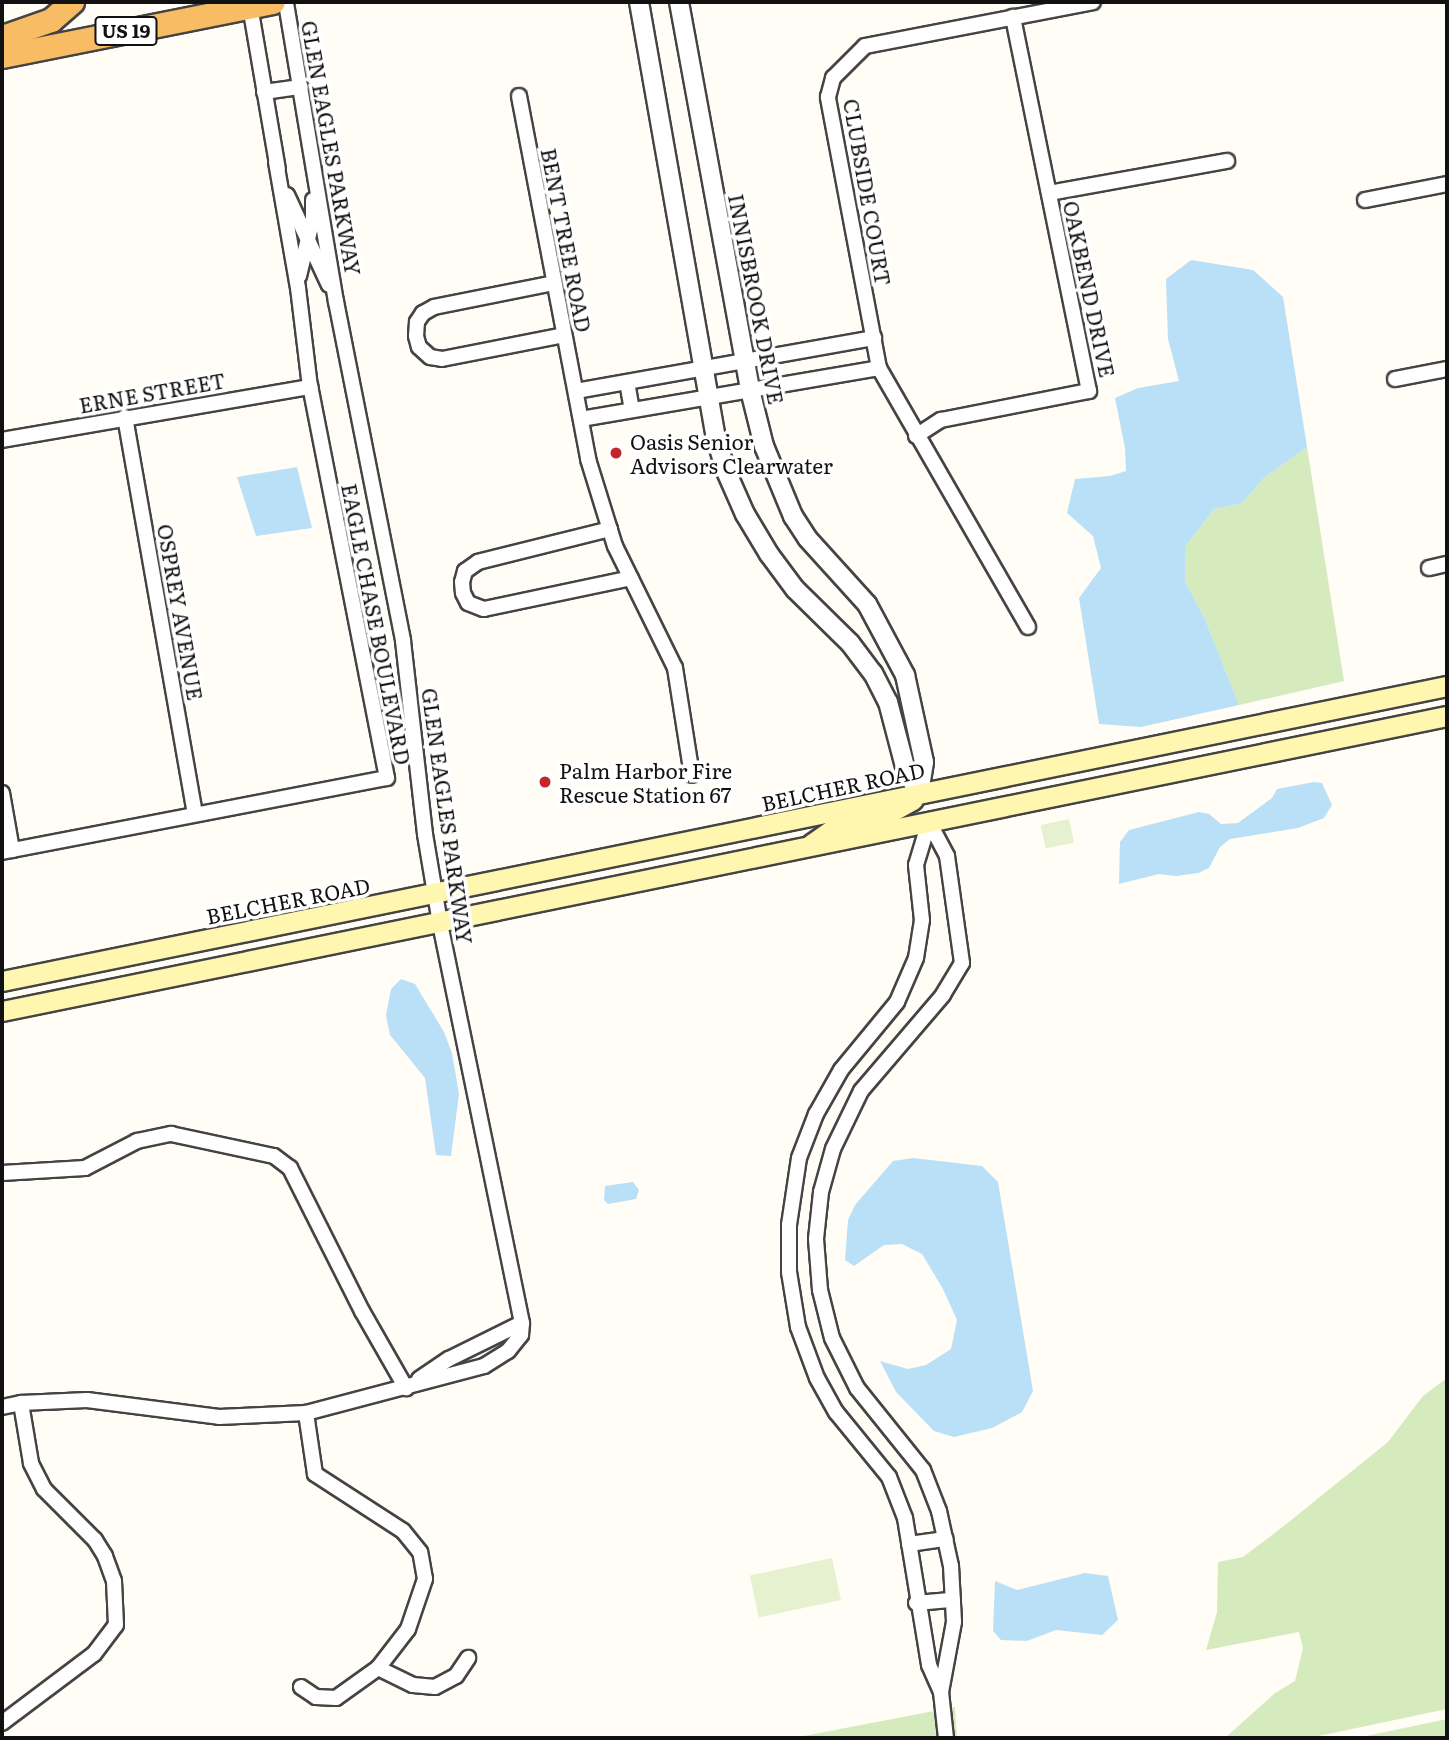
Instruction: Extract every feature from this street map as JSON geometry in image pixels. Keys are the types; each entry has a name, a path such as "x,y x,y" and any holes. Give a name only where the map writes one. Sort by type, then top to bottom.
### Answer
{"highway":[{"path":"2,37 51,20 72,2"},
{"name":"US 19","path":"2,56 251,4 272,2"}],"main road":[{"name":"BELCHER ROAD","path":"2,981 1447,686"},
{"path":"2,1011 1447,716"},
{"path":"929,822 936,809 951,797 1013,785 1040,770"},
{"path":"808,847 820,835 834,828 884,816 908,805 919,794"}],"street":[{"name":"GLEN EAGLES PARKWAY","path":"286,2 337,302 402,640 421,809 440,923 522,1329"},
{"path":"639,2 709,397 726,471 745,514 795,589 850,643 873,673 888,702 905,766 919,794"},
{"name":"INNISBROOK DRIVE","path":"679,2 744,361 764,446 793,516 808,538 867,604 905,675 924,762 919,794"},
{"name":"CLUBSIDE COURT","path":"1028,627 879,368 828,97 832,78 865,46 1093,2"},
{"name":"GLEN EAGLES PARKWAY","path":"251,4 276,162 337,302"},
{"name":"OAKBEND DRIVE","path":"916,436 941,420 1089,391 1013,17"},
{"path":"264,92 301,87"},
{"name":"BENT TREE ROAD","path":"519,96 589,459 610,529 675,668 692,775"},
{"name":"EAGLE CHASE BOULEVARD","path":"298,288 300,264 313,218 313,161"},
{"path":"1049,193 1227,161"},
{"name":"EAGLE CHASE BOULEVARD","path":"195,814 387,778 310,387 298,288 276,162"},
{"path":"1365,200 1447,184"},
{"path":"554,283 434,307 423,313 417,322 416,336 419,346 430,357 442,359 564,335"},
{"path":"576,391 874,338"},
{"path":"581,419 879,368"},
{"path":"1395,379 1447,369"},
{"path":"627,382 632,410"},
{"name":"ERNE STREET","path":"2,440 310,387"},
{"name":"OSPREY AVENUE","path":"125,417 195,814"},
{"path":"610,529 478,562 465,571 461,582 463,593 468,603 484,609 631,578"},
{"path":"1429,568 1447,564"},
{"path":"2,793 7,851 195,814"},
{"path":"929,822 947,856 962,963 943,995 861,1091 833,1149 821,1192 816,1239 820,1290 832,1338 857,1388 923,1470 939,1511 946,1539 954,1622 941,1692 946,1738"},
{"path":"929,822 916,865 922,920 916,958 897,1002 841,1070 816,1114 799,1158 789,1225 789,1272 802,1340 817,1378 836,1412 889,1477 905,1518 916,1604 929,1665 941,1692"},
{"path":"2,1173 85,1168 137,1141 171,1135 274,1156 290,1168 362,1311 406,1388"},
{"path":"406,1388 449,1359 522,1329"},
{"path":"2,1407 21,1403 87,1400 219,1417 306,1413 484,1366 508,1351 522,1329"},
{"path":"2,1723 94,1654 116,1625 114,1581 105,1556 95,1540 44,1489 32,1463 21,1403"},
{"path":"302,1687 316,1697 336,1698 379,1668 408,1629 423,1591 425,1566 417,1546 403,1531 315,1474 306,1413"},
{"path":"909,1544 946,1539"},
{"path":"916,1604 953,1600"},
{"path":"379,1668 414,1685 435,1687 456,1675 468,1658"}],"green space":[{"path":"1307,447 1344,681 1239,705 1205,619 1185,581 1185,547 1214,509 1242,503 1264,478"},
{"path":"1069,819 1074,842 1046,849 1041,825"},
{"path":"1447,1378 1447,1709 1309,1738 1225,1738 1275,1693 1295,1681 1303,1648 1299,1632 1206,1650 1217,1612 1218,1562 1243,1557 1285,1525 1388,1442 1423,1396"},
{"path":"832,1558 841,1600 759,1618 750,1575"},
{"path":"955,1707 957,1738 793,1738"},
{"path":"1447,1719 1447,1738 1357,1738"}],"water":[{"path":"1191,260 1253,270 1283,297 1307,447 1264,478 1242,503 1214,509 1185,547 1185,581 1205,619 1239,705 1141,727 1099,724 1079,598 1101,568 1093,536 1067,513 1075,479 1110,476 1126,471 1125,448 1115,398 1138,388 1179,381 1168,339 1166,279"},
{"path":"297,467 312,528 256,536 237,477"},
{"path":"1322,783 1332,805 1324,818 1298,828 1230,839 1220,847 1209,868 1198,873 1176,876 1159,874 1119,884 1120,842 1129,830 1199,812 1209,814 1221,824 1238,823 1272,798 1277,789"},
{"path":"401,979 415,984 444,1032 452,1053 459,1094 451,1156 436,1155 425,1078 390,1035 386,1015 391,989"},
{"path":"913,1158 982,1166 998,1182 1033,1391 1022,1412 992,1428 954,1437 934,1431 896,1392 880,1361 908,1369 926,1365 951,1349 957,1320 943,1289 922,1254 902,1244 884,1245 854,1266 845,1260 848,1220 855,1205 893,1161"},
{"path":"633,1182 639,1190 636,1199 608,1204 604,1200 605,1186"},
{"path":"1085,1573 1108,1576 1118,1620 1102,1635 1056,1630 1027,1641 1001,1640 993,1631 995,1581 1017,1590"}],"place":[{"name":"Oasis Senior Advisors Clearwater","path":"616,453"},
{"name":"Palm Harbor Fire Rescue Station 67","path":"545,782"}]}
